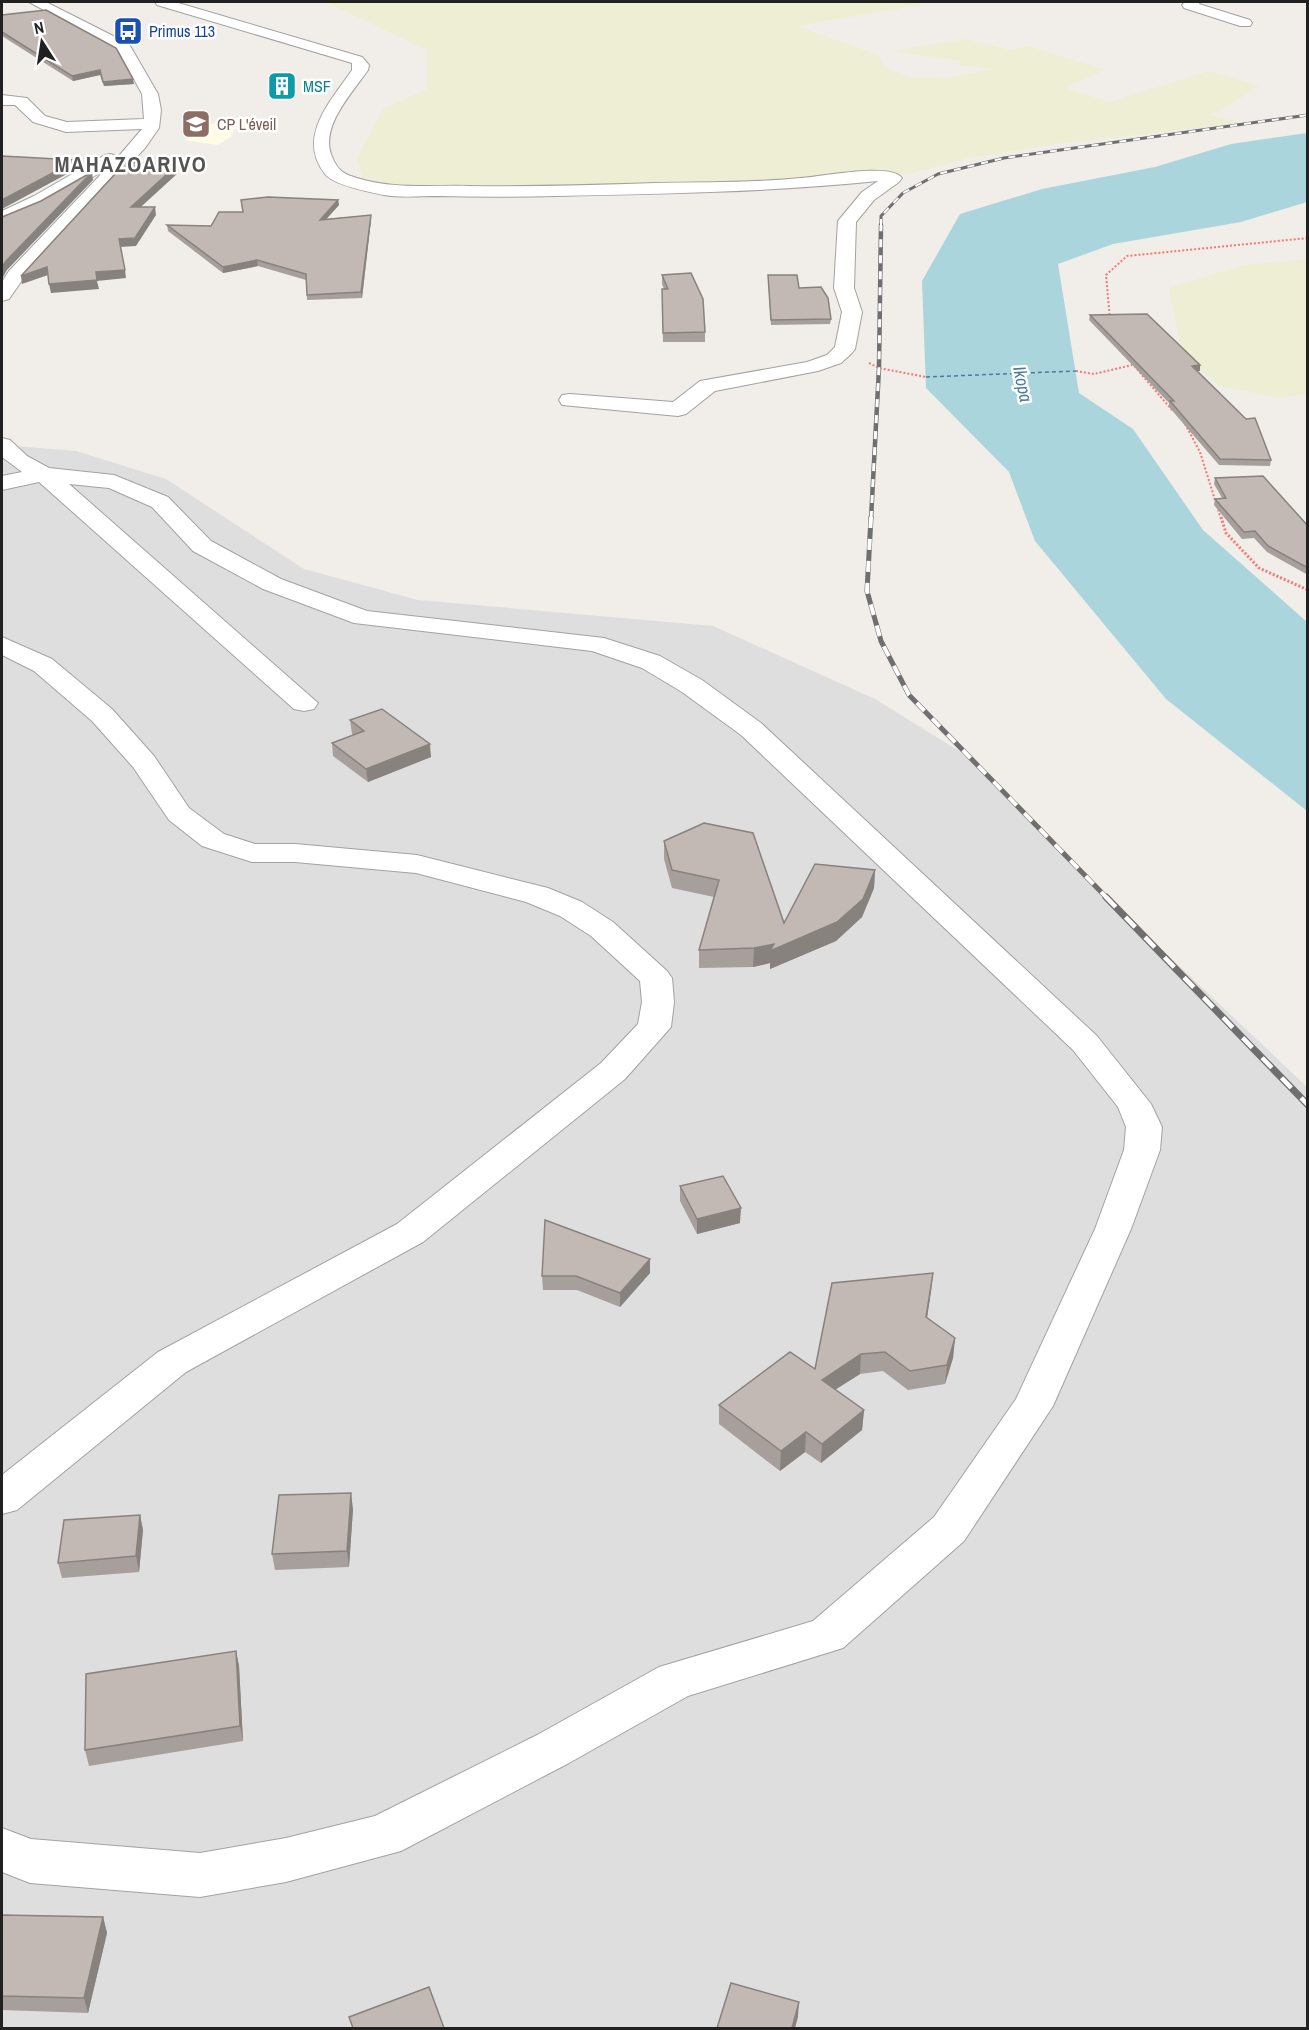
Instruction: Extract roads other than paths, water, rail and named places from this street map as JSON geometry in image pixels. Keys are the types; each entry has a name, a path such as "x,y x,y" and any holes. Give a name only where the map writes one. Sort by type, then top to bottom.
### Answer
{"street":[{"path":"2,295 16,275 139,144 151,124 153,110 150,94 124,47 36,2"},
{"path":"162,2 357,60 362,65 360,70 329,115 322,133 322,153 332,172 340,178 385,190 508,192 798,184 881,176 892,177 893,180 859,205 847,221 844,288 852,312 845,349 834,359 812,366 708,386 678,409 570,400"},
{"path":"1193,2 1189,5 1245,23"},
{"path":"102,18 118,32 119,43"},
{"path":"2,100 21,101 34,109 39,119 66,127 151,124"},
{"path":"2,218 40,200 139,144"},
{"path":"2,445 19,461 44,474 304,703"},
{"path":"2,483 44,474 114,482 160,502 202,546 272,584 363,618 596,644 651,662 692,686 751,729 1085,1043 1134,1104 1144,1127 1142,1150 1113,1229 1033,1406 949,1529 827,1635 675,1681 554,1749 384,1836 286,1860 200,1875 30,1861 2,1850"},
{"path":"2,645 43,665 102,715 144,762 179,814 213,840 252,853 295,853 417,864 537,896 571,909 602,929 656,978 658,1002 654,1027 613,1071 410,1233 172,1362 2,1498"}],"water":[{"name":"Ikopa","path":"1307,133 1307,202 1241,222 1113,244 1058,264 1079,393 1133,429 1203,530 1307,622 1307,811 1166,699 1035,541 1009,472 926,388 922,281 960,214 1042,189 1155,167 1231,144"}],"railway":[{"path":"881,225 881,216 903,193 938,174 1004,158 1308,115"},
{"path":"871,519 879,368 881,225"},
{"path":"871,517 867,591 881,641 909,695 1107,898"},
{"path":"1106,897 1308,1105"}],"place":[{"name":"Primus 113","path":"128,31"},
{"name":"MSF","path":"282,86"},
{"name":"CP L'éveil","path":"196,124"}],"district":[{"name":"MAHAZOARIVO","path":"131,164"}]}
